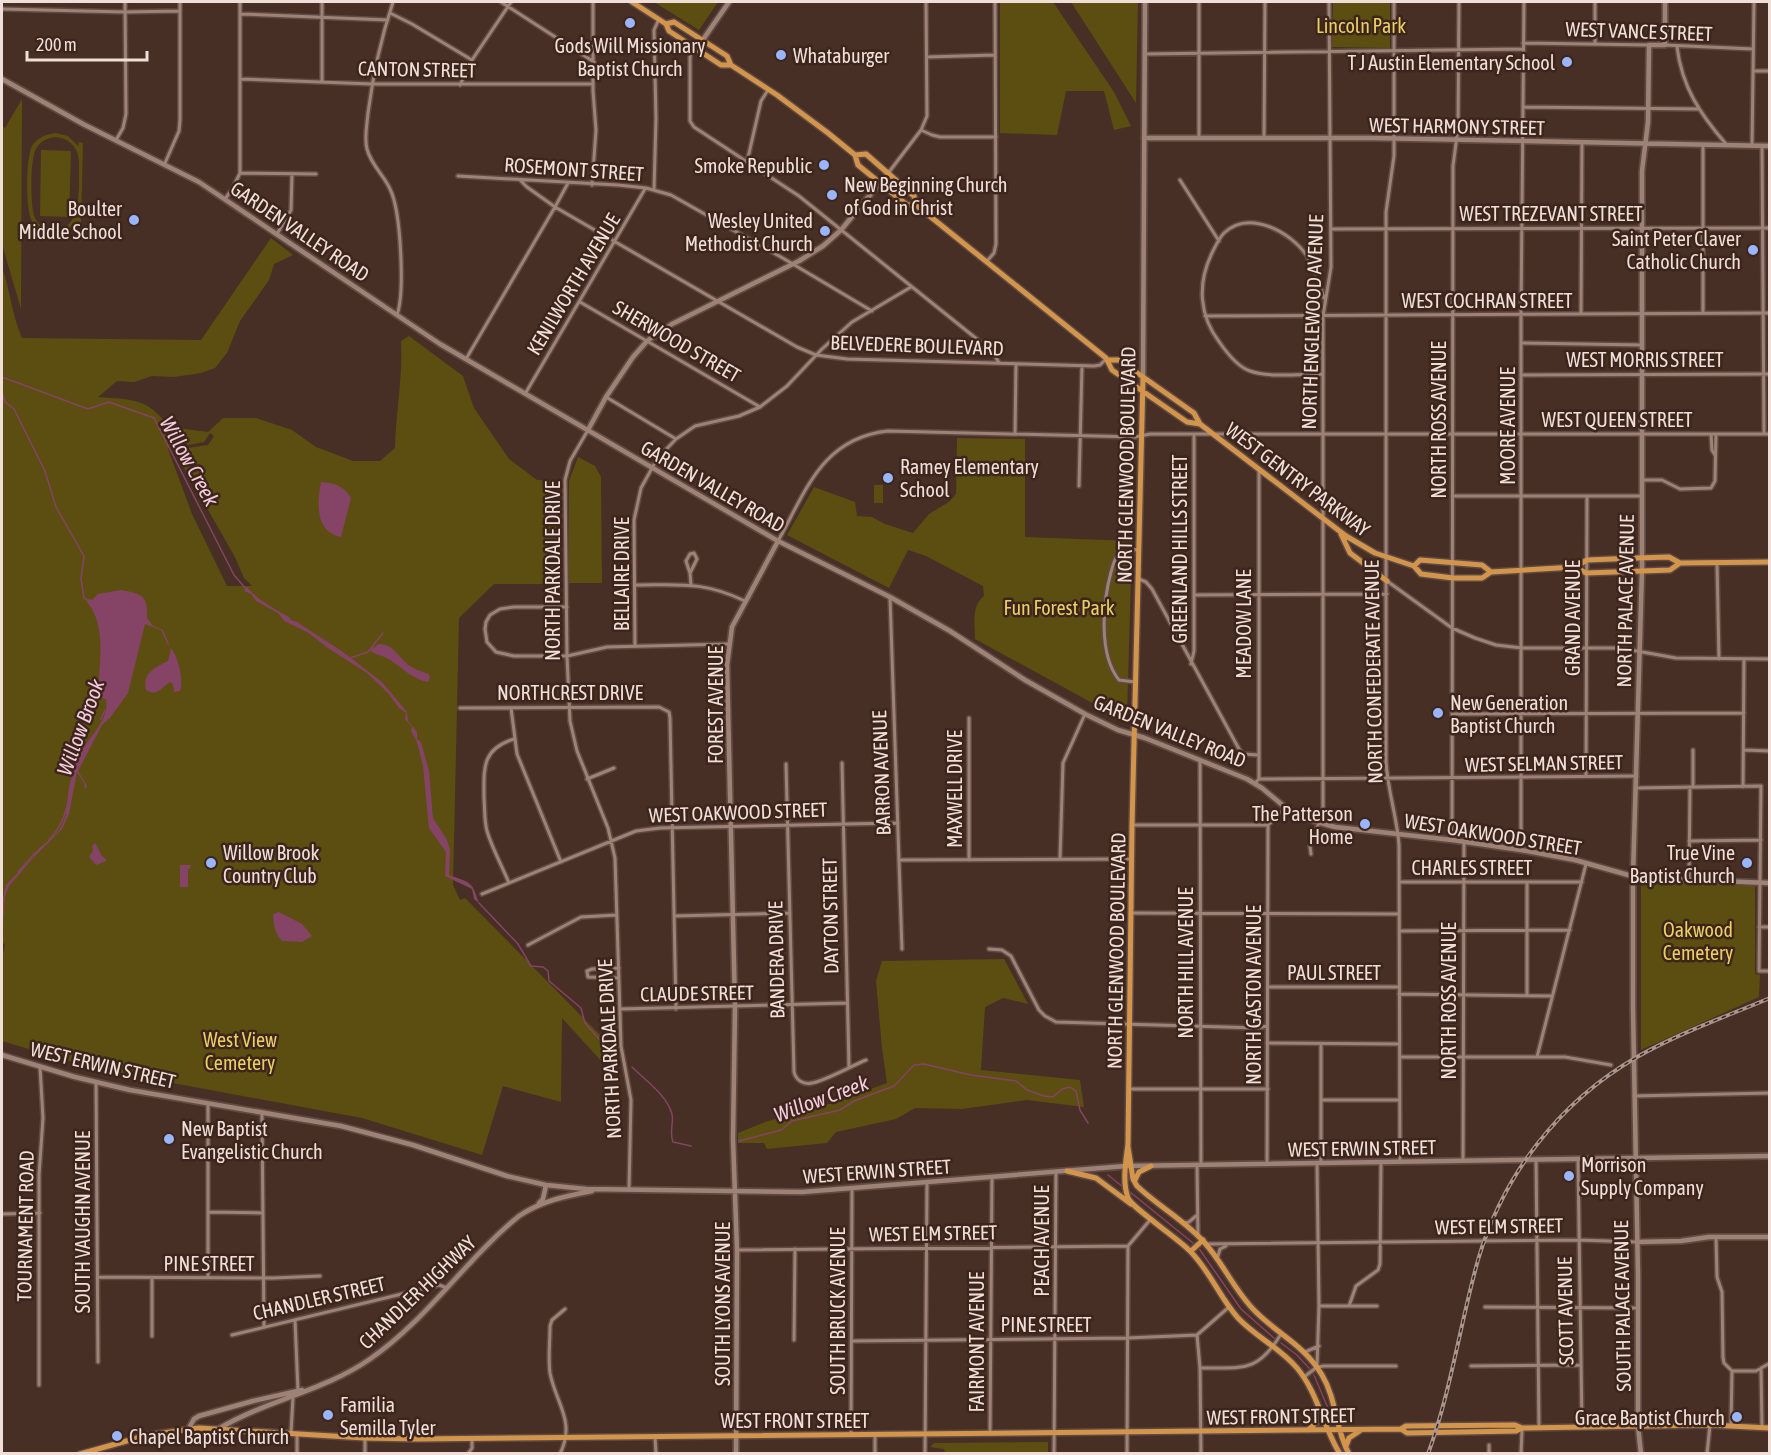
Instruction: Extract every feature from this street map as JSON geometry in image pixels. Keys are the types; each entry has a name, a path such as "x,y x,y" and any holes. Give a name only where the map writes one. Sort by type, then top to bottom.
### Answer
{"main road":[{"name":"WEST GENTRY PARKWAY","path":"632,2 666,24 669,31 693,47 721,65 730,65 813,122 855,155 858,165 907,205 916,206 1108,359 1112,370 1187,422 1200,424"},
{"name":"WEST GENTRY PARKWAY","path":"666,24 674,22 727,56 730,65"},
{"name":"WEST GENTRY PARKWAY","path":"855,155 866,154 889,172 915,196 916,206"},
{"name":"WEST GENTRY PARKWAY","path":"1108,359 1119,360 1194,412 1200,424 1340,532 1387,558 1414,566 1421,574 1453,578 1482,578 1491,572 1575,567 1587,561 1641,557 1669,557 1680,563 1770,562"},
{"name":"NORTH GLENWOOD BOULEVARD","path":"1129,1166 1125,1158 1128,1146 1132,825 1143,378"},
{"path":"1340,532 1350,553 1387,581"},
{"name":"WEST GENTRY PARKWAY","path":"1414,566 1420,560 1482,565 1491,572"},
{"name":"WEST GENTRY PARKWAY","path":"1586,573 1670,570 1680,563"},
{"path":"1575,567 1586,573"},
{"path":"1129,1166 1138,1188 1198,1235 1217,1258 1244,1299 1262,1318 1305,1352 1317,1367 1331,1395 1347,1450"},
{"path":"1129,1166 1128,1196 1133,1205"},
{"path":"1134,1182 1138,1172 1151,1166"},
{"path":"1067,1171 1096,1178 1191,1251 1229,1307 1253,1332 1291,1361 1304,1377 1340,1454"},
{"path":"1191,1251 1205,1242"},
{"path":"1308,1430 1319,1419 1320,1410"},
{"name":"WEST FRONT STREET","path":"189,1428 365,1438 925,1435 1401,1429 1407,1433 1516,1431 1522,1428 1710,1425 1770,1428"},
{"name":"CHANDLER HIGHWAY","path":"80,1454 148,1435 189,1428"},
{"path":"1347,1450 1349,1438 1361,1430"}],"street":[{"path":"116,140 123,128 126,114 125,2"},
{"path":"165,163 179,131 180,2"},
{"path":"225,199 234,188 240,173 240,2"},
{"path":"322,2 322,82"},
{"path":"393,2 372,84 366,138 370,156 395,200 401,303 398,315"},
{"path":"501,2 594,62"},
{"path":"460,85 472,60 511,2"},
{"path":"592,184 596,130 593,84 593,2"},
{"path":"729,2 702,41 693,47 690,55 691,124 798,196 993,352 999,363"},
{"name":"NORTH PARKDALE DRIVE","path":"629,1190 631,1100 622,1053 615,858 602,812 587,779 573,733 569,707 566,472 572,456 606,397 633,357 647,341 672,324 823,246 841,230 889,172 921,130 928,108 927,2"},
{"path":"987,261 994,253 996,244 995,2"},
{"name":"NORTH GLENWOOD BOULEVARD","path":"1143,378 1145,2"},
{"path":"1199,2 1199,139"},
{"path":"1264,139 1265,2"},
{"name":"NORTH ENGLEWOOD AVENUE","path":"1311,854 1310,846 1323,812 1323,316 1331,267 1332,229 1329,139 1329,2"},
{"name":"NORTH CONFEDERATE AVENUE","path":"1394,2 1393,173 1386,212 1387,778 1399,834 1400,1162"},
{"name":"NORTH ROSS AVENUE","path":"1452,840 1453,166 1457,140 1459,2"},
{"name":"MOORE AVENUE","path":"1521,850 1521,314 1524,2"},
{"path":"1594,44 1595,2"},
{"path":"1665,2 1665,45"},
{"path":"1752,146 1754,2"},
{"path":"2,9 180,11"},
{"path":"390,13 472,60"},
{"path":"241,14 388,20"},
{"path":"654,190 656,118 654,32 659,19"},
{"name":"WEST VANCE STREET","path":"1523,43 1665,45 1753,50"},
{"name":"NORTH PALACE AVENUE","path":"1635,1157 1633,876 1642,570 1642,171 1649,108 1649,45"},
{"path":"1677,47 1686,85 1699,109 1728,146"},
{"path":"1144,54 1523,49"},
{"path":"927,57 994,55"},
{"path":"1753,71 1770,71"},
{"name":"GARDEN VALLEY ROAD","path":"2,79 68,116 165,163 225,199 466,359 778,541 890,597 950,631 1025,680 1118,730 1257,781 1322,778 1452,779"},
{"name":"CANTON STREET","path":"240,79 372,84 593,84"},
{"path":"747,162 761,101 768,89"},
{"path":"1523,107 1699,109"},
{"path":"921,130 940,136 996,137"},
{"name":"WEST HARMONY STREET","path":"1144,138 1457,140 1770,146"},
{"path":"1581,314 1582,144"},
{"path":"1703,146 1703,313"},
{"path":"1762,146 1764,434"},
{"path":"240,173 316,174"},
{"path":"277,234 291,210 292,174"},
{"name":"ROSEMONT STREET","path":"458,176 654,190 685,202 872,311"},
{"name":"BELVEDERE BOULEVARD","path":"520,180 555,207 797,347 816,355 847,359 1082,366 1100,365 1108,359"},
{"path":"1180,180 1219,241"},
{"path":"466,359 567,183"},
{"name":"KENILWORTH AVENUE","path":"525,394 646,188"},
{"path":"1323,374 1265,374 1245,369 1218,340 1205,316 1202,284 1210,258 1224,233 1239,226 1256,224 1276,229 1293,240 1306,256 1324,299"},
{"name":"WEST TREZEVANT STREET","path":"1332,229 1770,228"},
{"name":"BELLAIRE DRIVE","path":"635,646 634,520 638,498 651,468 676,439 695,426 740,416 760,407 781,391 852,322 911,287"},
{"name":"SHERWOOD STREET","path":"580,302 760,407"},
{"name":"WEST COCHRAN STREET","path":"1205,316 1770,313"},
{"path":"1521,343 1642,345"},
{"path":"1015,434 1016,364"},
{"path":"1079,486 1082,366"},
{"name":"WEST MORRIS STREET","path":"1521,375 1770,374"},
{"path":"606,397 676,439"},
{"name":"FOREST AVENUE","path":"735,1191 735,1007 727,665 732,627 745,601 817,470 829,456 861,436 888,431 1142,436"},
{"name":"WEST QUEEN STREET","path":"1142,436 1194,434 1770,434"},
{"name":"GREENLAND HILLS STREET","path":"1191,664 1194,651 1195,595 1194,434"},
{"path":"1711,434 1712,450 1715,455"},
{"path":"1642,480 1662,480 1680,489 1711,488 1715,481 1716,434"},
{"name":"MEADOW LANE","path":"1257,781 1259,469"},
{"path":"1453,496 1641,496"},
{"name":"GRAND AVENUE","path":"1586,776 1587,496"},
{"path":"1136,682 1119,680 1113,671 1107,652 1104,618 1108,585 1115,558 1124,551 1139,550"},
{"path":"690,573 697,559 694,553 690,554 686,561 690,573 690,585"},
{"path":"1717,563 1719,659"},
{"path":"1139,579 1146,582 1152,589 1239,749 1243,754 1257,754"},
{"path":"1387,581 1452,628 1489,643 1522,648 1620,648 1676,658 1770,659"},
{"path":"635,585 690,585 724,591 745,601"},
{"path":"1195,595 1387,594"},
{"name":"BARRON AVENUE","path":"890,597 902,949"},
{"path":"567,607 504,608 490,615 486,622 485,629 489,646 502,655 567,656 601,648 729,644"},
{"path":"1743,787 1744,659"},
{"path":"511,707 514,739 521,766 561,862"},
{"name":"NORTHCREST DRIVE","path":"460,708 659,707 669,712 676,1009"},
{"path":"1453,714 1744,713"},
{"path":"1060,859 1063,763 1085,714"},
{"name":"MAXWELL DRIVE","path":"969,718 969,860"},
{"path":"509,883 487,831 484,764 492,750 503,742 514,739"},
{"path":"1689,880 1693,750"},
{"path":"1743,750 1770,751"},
{"name":"NORTH HILL AVENUE","path":"1198,1235 1201,1088 1200,760"},
{"name":"DAYTON STREET","path":"842,763 849,1067"},
{"name":"BANDERA DRIVE","path":"786,764 793,1064 796,1078 805,1083 812,1083 866,1060"},
{"path":"587,779 614,768"},
{"name":"WEST SELMAN STREET","path":"1452,779 1636,776"},
{"name":"WEST OAKWOOD STREET","path":"1257,781 1286,808 1319,824 1521,850 1633,876 1770,883"},
{"name":"WEST SELMAN STREET","path":"1636,788 1761,786 1761,840"},
{"path":"1132,825 1268,825 1286,808"},
{"name":"WEST OAKWOOD STREET","path":"482,894 636,831 731,826 898,823"},
{"name":"NORTH GASTON AVENUE","path":"1267,1164 1268,825"},
{"path":"1689,841 1761,840 1759,971 1770,971"},
{"name":"NORTH ROSS AVENUE","path":"1463,1160 1464,842"},
{"path":"899,860 1132,859"},
{"path":"1536,1058 1587,864"},
{"name":"CHARLES STREET","path":"1399,882 1582,882"},
{"path":"1527,882 1527,995"},
{"path":"674,916 790,913"},
{"path":"1131,913 1399,914"},
{"path":"528,945 581,917 617,915"},
{"path":"1759,927 1770,927"},
{"path":"1399,931 1570,930"},
{"path":"988,949 1002,950 1011,956 1039,1010 1050,1019 1071,1023 1257,1028 1267,1026"},
{"path":"619,968 588,969 586,974 596,979 619,978"},
{"name":"PAUL STREET","path":"1269,987 1399,987"},
{"name":"PAUL STREET","path":"1399,994 1552,996"},
{"name":"CLAUDE STREET","path":"620,1009 847,1003"},
{"path":"1267,1043 1399,1044"},
{"path":"1317,1367 1319,1346 1317,1244 1322,1044"},
{"name":"WEST ERWIN STREET","path":"2,1055 140,1092 262,1111 386,1137 507,1176 546,1185 603,1190 791,1192 1129,1166 1770,1156"},
{"path":"1400,1057 1564,1057 1611,1065"},
{"name":"TOURNAMENT ROAD","path":"39,1385 39,1175 43,1118 40,1067"},
{"name":"SOUTH VAUGHN AVENUE","path":"96,1082 98,1362"},
{"path":"1129,1089 1268,1089"},
{"path":"1634,1096 1770,1093"},
{"path":"1321,1100 1400,1100"},
{"path":"208,1103 208,1277"},
{"path":"262,1111 264,1326"},
{"name":"SOUTH PALACE AVENUE","path":"1635,1157 1638,1426 1641,1454"},
{"name":"SCOTT AVENUE","path":"1578,1158 1582,1427"},
{"path":"1536,1159 1539,1428"},
{"path":"1349,1306 1356,1286 1379,1267 1381,1162"},
{"name":"PEACH AVENUE","path":"1054,1454 1056,1172"},
{"name":"FAIRMONT AVENUE","path":"990,1434 992,1178"},
{"path":"925,1454 927,1182"},
{"name":"CHANDLER HIGHWAY","path":"220,1428 248,1413 336,1378 376,1355 398,1337 508,1226 543,1199 546,1185"},
{"name":"SOUTH BRUCK AVENUE","path":"851,1434 852,1188"},
{"name":"CHANDLER HIGHWAY","path":"537,1205 568,1195 603,1190"},
{"name":"SOUTH LYONS AVENUE","path":"735,1191 736,1454"},
{"path":"208,1212 263,1213"},
{"path":"2,1214 40,1213"},
{"path":"1183,1222 1191,1221 1197,1215"},
{"path":"1127,1454 1128,1245 1151,1218"},
{"path":"1716,1237 1717,1277 1722,1292 1724,1363 1732,1371 1756,1371 1770,1363"},
{"name":"WEST ELM STREET","path":"1205,1242 1228,1245 1578,1240 1637,1242 1716,1237 1770,1237"},
{"name":"WEST ELM STREET","path":"737,1250 1128,1245"},
{"path":"1217,1258 1220,1249 1228,1245"},
{"path":"794,1340 795,1249"},
{"name":"PINE STREET","path":"98,1277 320,1276"},
{"path":"152,1278 152,1336"},
{"name":"CHANDLER STREET","path":"232,1335 439,1285 447,1288"},
{"path":"1318,1306 1377,1306"},
{"path":"1201,1454 1200,1368 1197,1335 1229,1307"},
{"path":"1485,1307 1638,1308"},
{"path":"560,1454 566,1436 565,1414 551,1375 550,1324 565,1309"},
{"path":"295,1320 296,1394 291,1402 297,1454"},
{"path":"1200,1368 1251,1365 1260,1361 1282,1333"},
{"name":"PINE STREET","path":"852,1341 1197,1335"},
{"path":"1305,1352 1319,1346"},
{"path":"1471,1366 1581,1365"},
{"path":"1304,1377 1317,1367 1396,1366"},
{"path":"1761,1368 1762,1427"},
{"path":"1731,1425 1732,1371"},
{"name":"CHANDLER HIGHWAY","path":"189,1428 194,1419 199,1416 296,1394"},
{"path":"1707,1454 1710,1425"},
{"path":"1521,1454 1522,1428"},
{"path":"875,1434 875,1454"},
{"path":"655,1436 656,1454"},
{"path":"468,1454 472,1448 472,1437"},
{"path":"365,1438 365,1454"},
{"path":"1489,1445 1489,1454"}],"green space":[{"path":"654,2 718,2 699,30"},
{"path":"1000,2 1053,2 1114,92 1131,126 1114,130 1104,91 1066,91 1057,135 1000,133"},
{"path":"1071,2 1138,2 1136,103"},
{"name":"Lincoln Park","path":"1333,2 1390,2 1390,48 1332,47"},
{"path":"22,99 21,309 2,244 2,126 5,128"},
{"path":"56,133 68,136 78,146 79,142 83,143 81,227 76,224 65,232 53,234 41,231 32,221 28,206 27,184 28,161 32,146 40,138","holes":["55,137 72,144 78,155 79,191 75,214 70,222 63,228 50,230 42,227 33,213 32,172 36,149 42,142"]},
{"path":"41,150 71,151 69,217 40,216"},
{"name":"West View Cemetery","path":"271,238 293,255 274,264 269,280 240,321 227,353 215,368 201,373 174,377 152,376 134,382 117,381 98,397 130,400 146,405 169,427 208,432 223,418 256,418 292,430 316,447 353,461 380,461 395,448 401,341 409,336 463,376 474,408 509,459 537,480 558,481 559,584 494,584 459,618 453,885 460,900 465,898 611,1046 603,1063 562,1018 561,1102 503,1086 482,1155 362,1118 135,1076 69,1061 2,1041 2,958 5,944 2,943 2,267 22,338 201,340","holes":["210,433 214,436 208,445 188,448 175,443 183,466 235,557 244,578 252,586 227,586 192,514 168,449 173,437 188,445 204,442"]},
{"name":"Fun Forest Park","path":"957,438 1025,439 1025,537 1132,541 1127,715 1118,717 975,639 975,610 984,596 983,586 926,556 908,550 889,588 787,535 814,487 855,502 857,516 872,517 913,533 929,514 949,502 956,494"},
{"path":"578,457 595,466 601,477 602,583 569,583 569,481"},
{"path":"874,485 883,485 883,503 874,503"},
{"name":"Oakwood Cemetery","path":"1641,882 1755,886 1755,974 1760,975 1759,997 1641,1050"},
{"path":"1004,959 1028,1004 1003,998 985,1007 981,1070 1080,1080 1084,1107 1027,1100 962,1109 915,1108 896,1119 836,1132 827,1143 767,1149 764,1143 738,1143 738,1133 765,1122 836,1102 887,1083 876,981 882,961"},
{"path":"1048,1442 1048,1454 958,1453 930,1447 934,1443"}],"shaded area":[{"path":"321,482 339,486 351,498 341,537 326,529 322,523 319,507"},
{"path":"247,587 260,599 343,652 382,682 407,712 408,721 417,732 417,739 421,742 429,771 433,818 447,840 450,850 449,875 470,884 479,903 474,899 472,889 445,876 446,852 429,828 423,766 417,742 411,731 412,727 405,719 406,713 367,673 307,632 284,621 278,613 256,601 251,594 244,591"},
{"path":"121,590 143,597 147,618 153,626 163,630 169,644 161,630 145,624 128,693 102,725 78,771 87,786 85,789 77,772 69,814 62,829 9,886 5,896 2,938 2,916 6,885 61,827 66,816 70,785 77,762 105,713 106,699 100,698 98,693 100,633 93,611 87,602 98,594"},
{"path":"379,644 389,646 410,666 429,674 428,682 416,678 387,658 370,650"},
{"path":"171,648 180,669 180,691 174,692 173,684 170,682 153,693 146,690 148,675 168,661"},
{"path":"95,843 106,859 96,865 89,857"},
{"path":"180,865 191,865 188,869 188,887 180,887"},
{"path":"279,912 302,924 312,936 302,942 282,941 276,931 273,914"}],"waterway":[{"name":"Willow Creek","path":"2,377 88,409 109,402 154,418 234,575 246,589"},
{"name":"Willow Brook","path":"2,392 5,402 14,409 45,471 56,507 84,556 81,579 84,598 89,601"},
{"name":"Willow Creek","path":"350,658 368,652 383,633"},
{"name":"Willow Brook","path":"101,719 105,710"},
{"name":"Willow Brook","path":"49,840 62,820 69,797"},
{"name":"Willow Brook","path":"18,872 35,853"},
{"name":"Willow Brook","path":"2,907 6,888"},
{"name":"Willow Creek","path":"479,903 518,944 531,966 543,967 548,971 549,981 581,1008 585,1023 615,1057"},
{"name":"Willow Creek","path":"739,1141 781,1130 792,1121 840,1110 854,1101 894,1086 914,1065 924,1064 971,1075 1016,1081 1027,1090 1044,1096 1053,1097 1062,1089 1070,1087 1076,1091 1080,1110 1088,1123"},
{"name":"Willow Creek","path":"632,1067 661,1094 669,1107 672,1114 673,1142 691,1146"},
{"name":"Willow Creek","path":"1108,1175 1123,1187"},
{"name":"Willow Creek","path":"1130,1192 1193,1243"},
{"name":"Willow Creek","path":"1200,1250 1241,1309 1274,1338"},
{"name":"Willow Creek","path":"1281,1343 1309,1368"},
{"name":"Willow Creek","path":"1314,1375 1333,1420"}],"railway":[{"path":"1428,1454 1443,1406 1478,1260 1502,1199 1538,1144 1583,1096 1609,1075 1637,1057 1686,1033 1770,998"}],"place":[{"name":"Gods Will Missionary Baptist Church","path":"630,23"},
{"name":"Whataburger","path":"781,55"},
{"name":"T J Austin Elementary School","path":"1567,62"},
{"name":"Smoke Republic","path":"824,165"},
{"name":"New Beginning Church of God in Christ","path":"832,195"},
{"name":"Boulter Middle School","path":"134,220"},
{"name":"Wesley United Methodist Church","path":"825,231"},
{"name":"Saint Peter Claver Catholic Church","path":"1753,250"},
{"name":"Ramey Elementary School","path":"888,478"},
{"name":"New Generation Baptist Church","path":"1438,713"},
{"name":"The Patterson Home","path":"1365,824"},
{"name":"Willow Brook Country Club","path":"211,863"},
{"name":"True Vine Baptist Church","path":"1747,863"},
{"name":"New Baptist Evangelistic Church","path":"169,1139"},
{"name":"Morrison Supply Company","path":"1569,1176"},
{"name":"Familia Semilla Tyler","path":"328,1415"},
{"name":"Grace Baptist Church","path":"1737,1417"},
{"name":"Chapel Baptist Church","path":"117,1436"}]}
